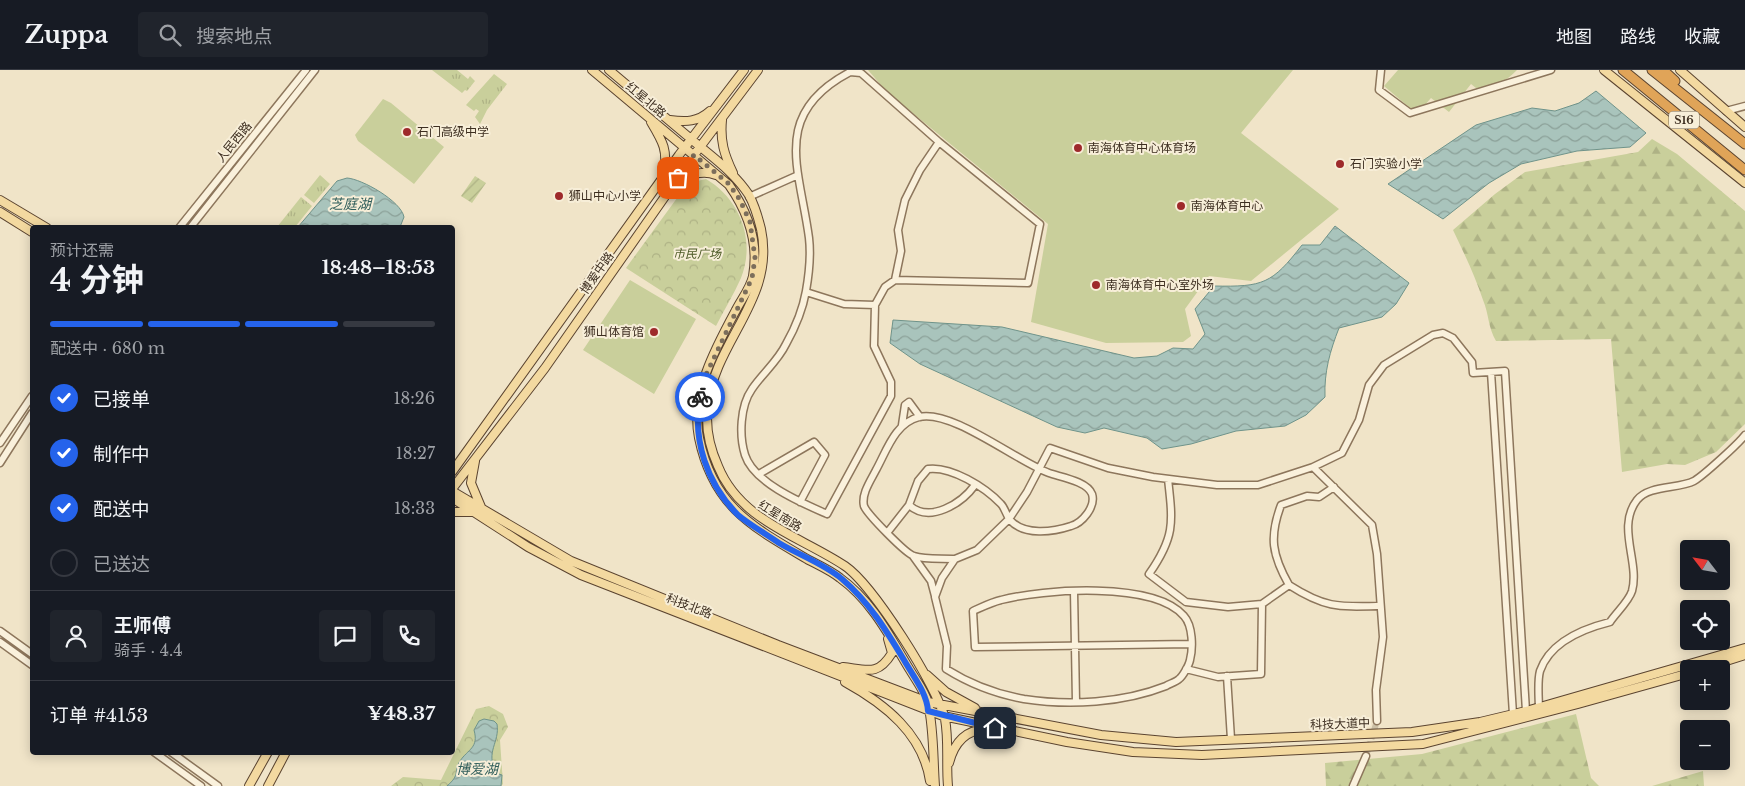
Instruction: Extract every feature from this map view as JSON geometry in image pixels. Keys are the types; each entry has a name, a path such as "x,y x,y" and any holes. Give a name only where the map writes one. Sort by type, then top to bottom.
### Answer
{"highway":[{"name":"S16","path":"1623,70 1745,170"},
{"name":"S16","path":"1652,70 1706,111 1745,144"},
{"path":"1663,70 1706,111"}],"main road":[{"name":"红星北路","path":"592,70 686,148"},
{"name":"红星北路","path":"609,70 668,119"},
{"name":"博爱中路","path":"455,468 664,177 744,70"},
{"name":"博爱中路","path":"455,486 544,368 700,146 758,70"},
{"path":"1604,70 1745,183"},
{"path":"1680,70 1745,127"},
{"path":"668,119 684,122 696,120 705,115 724,98"},
{"path":"649,118 664,145 667,157 664,177"},
{"name":"红星南路","path":"668,119 735,177 750,197 757,210 765,258 759,286 713,381 708,405 707,435 718,467 729,486 748,510 847,567 865,585 883,608 921,670 943,716 948,786"},
{"path":"722,119 720,136 723,153 735,177"},
{"name":"红星南路","path":"686,148 729,184 740,200 750,222 755,258 752,278 704,379 699,404 698,436 707,469 719,492 739,516 778,542 840,578 863,599 884,628 928,702"},
{"path":"669,190 695,173 709,172 719,176"},
{"path":"0,200 42,225"},
{"path":"0,212 30,231"},
{"path":"455,460 466,454"},
{"path":"475,459 470,483 478,510"},
{"path":"455,492 478,510 571,561 627,586 830,665 870,671 884,666 892,653 884,628"},
{"name":"科技北路","path":"455,499 478,510 528,548 581,575 928,711"},
{"path":"455,512 478,510"},
{"name":"科技大道中","path":"928,711 995,728 1132,752 1202,755 1423,744 1520,719 1539,711 1745,648"},
{"path":"1729,660 1745,655"},
{"name":"科技大道中","path":"830,665 928,702 1101,735 1176,742 1412,732 1480,722 1526,711 1539,711 1680,675"},
{"path":"822,669 888,710 911,734 929,773 931,786"},
{"path":"921,670 946,692 965,704 998,716"},
{"path":"928,702 936,786"},
{"path":"946,772 952,752 960,738 974,729 995,728"},
{"path":"249,786 266,755"},
{"path":"268,786 284,755"}],"street":[{"name":"人民西路","path":"181,225 306,70"},
{"path":"192,225 315,70"},
{"path":"1381,70 1379,90 1410,113 1551,70"},
{"path":"895,280 978,284 1028,283 1040,224 940,142 862,73 850,72 824,91 806,110 797,132 796,176 809,239 806,292 786,345 751,390 742,415 745,457 759,474 778,489 800,502 827,514 891,396 891,382 874,346 875,306 886,287 895,280 901,251 898,230 905,200 920,170 940,142"},
{"path":"1726,111 1745,106"},
{"path":"750,197 796,176"},
{"path":"806,292 844,304 875,306"},
{"path":"913,556 955,559 977,550 1009,519 1027,492 1050,448 1108,468 1168,479 1217,485 1258,485 1313,467 1342,453 1359,420 1368,385 1384,365 1433,334 1443,333 1452,338 1472,362 1473,373 1505,371 1526,711 1520,719 1513,714 1491,372"},
{"path":"0,443 30,399"},
{"path":"920,417 909,402 905,405 902,425 864,495 864,504 868,512 887,533 913,556 931,581 947,646 946,669 967,681 1024,699 1076,702 1150,692 1179,680 1190,661 1191,632 1186,617 1186,602"},
{"path":"0,464 30,416"},
{"path":"887,533 909,505 918,481 928,469 939,468 951,472 975,485 1002,504 1009,519 1015,525 1042,531 1067,528 1077,524 1084,518 1092,503 1092,495 1086,487 1039,470 955,423 932,416 920,417 902,425"},
{"path":"1539,711 1540,672 1551,649 1591,627 1610,622 1632,591 1632,564 1628,524 1637,500 1648,493 1694,481 1709,470 1745,435"},
{"path":"759,474 814,442 825,455 800,502"},
{"path":"1313,467 1372,525 1377,554 1383,637 1376,690 1377,721"},
{"path":"1168,479 1172,515 1171,536 1162,555 1149,574 1186,602 1228,607 1262,604 1289,585"},
{"path":"909,505 914,510 925,512 941,511 968,495 975,485"},
{"path":"1334,487 1319,497 1306,496 1281,505 1274,524 1273,548 1280,568 1289,585 1322,604 1338,608 1380,606"},
{"path":"935,597 942,578 955,559"},
{"path":"1186,617 1172,606 1150,598 1125,593 1074,591 1039,593 999,600 973,611 975,647 1191,644"},
{"path":"1074,591 1076,702"},
{"path":"1186,669 1218,677 1261,674 1262,604"},
{"path":"0,631 30,653"},
{"path":"0,642 30,664"},
{"path":"1227,676 1231,739"},
{"path":"158,755 201,786"},
{"path":"175,755 218,786"},
{"path":"1353,786 1361,772 1366,756"}],"green space":[{"path":"432,70 457,70 468,79 470,76 475,81 467,91 465,90 462,93"},
{"name":"南海体育中心","path":"868,70 1293,70 1241,133 1339,209 1251,281 1209,276 1185,309 1191,336 1183,342 1106,343 1031,322 1048,224 887,92"},
{"path":"1398,70 1517,70 1500,83 1481,92 1471,84 1449,112 1431,98 1417,114 1384,86"},
{"path":"494,74 507,84 487,110 480,124 475,117 479,111 476,109 474,111 466,105"},
{"path":"383,99 391,103 444,147 414,184 358,141 355,135"},
{"path":"1652,139 1677,154 1745,211 1745,424 1716,452 1685,465 1667,464 1622,472 1611,339 1496,341 1491,331 1485,305 1453,230 1495,194 1525,172 1638,152"},
{"path":"320,175 330,184 314,203 304,195"},
{"path":"475,176 486,183 472,203 461,196"},
{"name":"市民广场","path":"706,179 718,187 736,209 742,222 747,249 741,278 716,326 626,268 688,183"},
{"path":"301,197 312,206 297,225 279,225"},
{"path":"630,280 696,319 654,394 583,350"},
{"path":"489,706 503,714 508,727 500,740 503,784 501,786 391,786 403,777 441,780 455,755 476,709"},
{"path":"1576,714 1591,778 1599,786 1326,786 1325,763 1422,754"},
{"path":"1703,771 1704,786 1652,786"}],"water":[{"path":"1596,91 1646,133 1630,147 1577,151 1521,164 1489,183 1443,219 1388,184 1476,125 1532,108 1555,111 1579,103"},
{"name":"芝庭湖","path":"347,178 354,179 389,198 396,204 404,217 401,225 300,225 337,181"},
{"path":"1335,226 1409,283 1396,304 1382,317 1339,328 1328,362 1325,397 1306,415 1285,426 1236,431 1191,444 1162,449 1147,438 1104,428 1085,433 1057,427 920,364 890,343 893,320 1002,327 1134,358 1157,356 1173,348 1193,349 1205,334 1195,309 1214,286 1255,284 1265,280 1282,268 1302,245 1320,245"},
{"name":"博爱湖","path":"484,719 494,721 497,724 497,737 492,759 496,773 502,775 501,786 447,786 454,779 460,761 474,745 474,730 479,721"}],"tunnel":[{"path":"1366,756 1377,721"}],"way so far":[{"path":"678,178 694,155 729,184 740,200 750,222 755,258 752,278 704,379 700,397"}],"place":[{"name":"石门高级中学","path":"407,132"},
{"name":"南海体育中心体育场","path":"1078,148"},
{"name":"石门实验小学","path":"1340,164"},
{"name":"狮山中心小学","path":"559,196"},
{"name":"南海体育中心","path":"1181,206"},
{"name":"南海体育中心室外场","path":"1096,285"},
{"name":"狮山体育馆","path":"654,332"}],"route":[{"path":"700,397 698,436 707,469 719,492 739,516 778,542 840,578 863,599 879,618 914,677 928,702 928,711 995,728"}]}
